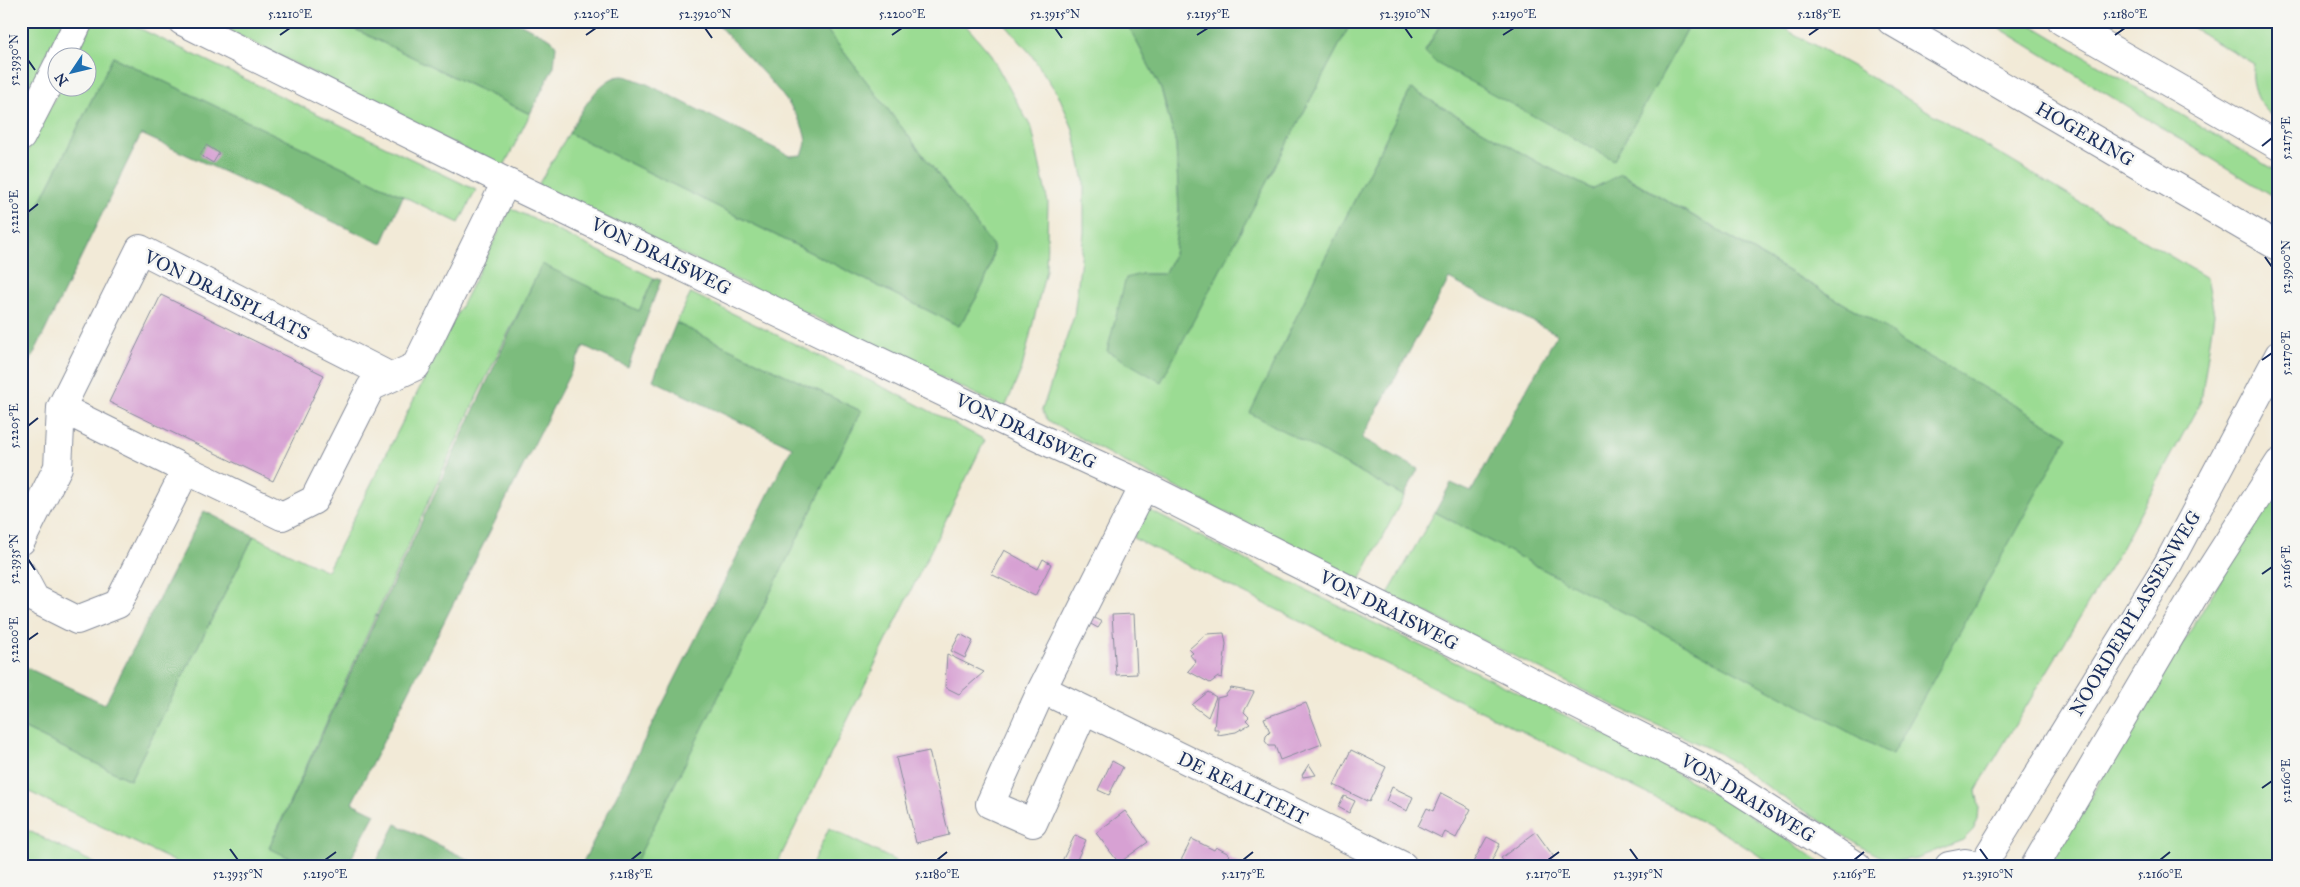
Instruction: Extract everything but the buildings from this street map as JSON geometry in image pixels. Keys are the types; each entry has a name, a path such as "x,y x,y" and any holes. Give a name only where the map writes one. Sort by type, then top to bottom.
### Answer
{"main road":[{"path":"66,48 79,21"},
{"name":"VON DRAISWEG","path":"182,21 506,182 1013,426 1144,486 1710,772 1857,866"},
{"name":"HOGERING","path":"1891,21 2279,247"},
{"path":"2062,21 2279,146"},
{"path":"21,137 48,84"},
{"path":"61,408 282,516 314,500 371,387 416,366 506,182"},
{"name":"VON DRAISPLAATS","path":"21,541 58,466 61,408 140,249 391,377"},
{"name":"NOORDERPLASSENWEG","path":"1982,866 2169,562 2279,354"},
{"path":"2035,866 2193,597 2279,463"},
{"path":"21,573 35,599 77,620 118,604 186,470"},
{"path":"1084,710 1033,823 990,804 1042,689 1144,486"},
{"name":"DE REALITEIT","path":"1042,689 1403,866"},
{"path":"1949,866 1965,863 1982,866"}],"green space":[{"path":"21,21 64,21 50,48 48,48 48,52 21,103"},
{"path":"93,21 124,21 476,190 459,223 113,57 98,87 98,48 79,48"},
{"path":"210,21 338,21 530,114 503,168"},
{"path":"338,21 515,21 551,39 556,46 554,66 530,114"},
{"path":"715,21 820,21 993,246 990,268 986,278 959,326 569,133 584,107 598,90 614,78 624,76 645,83 790,156 802,155 806,140 802,126 793,110 768,78"},
{"path":"820,21 962,21 989,52 1032,129 1048,203 1046,270 1022,368 1005,408 538,185 569,133 959,326 986,278 990,268 993,246"},
{"path":"1002,21 1126,21 1161,89 1176,144 1179,211 1174,255 1164,274 1141,274 1161,381 1352,21 1442,21 1425,51 1613,159 1692,21 1771,21 1859,70 2207,278 2214,314 2201,401 2122,547 1976,790 1979,807 1978,820 1973,830 1963,840 1917,858 1892,862 1865,849 1784,798 1719,753 1617,707 1388,594 1435,512 1892,754 2067,436 1900,340 1884,327 1622,174 1592,189 1539,163 1411,89 1319,270 1251,412 1404,496 1360,580 1113,456 1047,420 1042,410 1074,316 1084,233 1084,181 1073,129 1059,96 1030,53"},
{"path":"1126,21 1352,21 1161,382 1107,351 1126,278 1141,274 1164,274 1174,255 1179,211 1176,144 1161,89"},
{"path":"1442,21 1692,21 1614,160 1436,63 1425,52"},
{"path":"1988,21 2025,21 2279,173 2279,200"},
{"path":"2181,21 2279,21 2279,118 2266,110 2257,96 2253,79 2254,64"},
{"path":"113,57 403,196 382,244 141,134 21,380 21,241 92,98 98,98 98,87"},
{"path":"1411,89 1539,163 1592,189 1621,174 1884,327 1900,340 2068,436 1892,755 1435,512 1451,483 1471,492 1557,334 1449,279 1362,438 1418,469 1404,496 1250,413 1319,270"},
{"path":"55,98 92,98 21,241 21,164"},
{"path":"511,208 654,278 639,311 542,265 479,392 269,847 306,866 184,866 21,788 21,727 130,780 254,536 327,571"},
{"path":"542,264 639,311 654,278 661,280 628,367 584,346 352,803 375,814 347,866 306,866 269,848"},
{"path":"691,293 903,397 985,440 776,866 633,866 861,411 676,323"},
{"path":"676,323 861,411 634,866 581,866 792,447 653,380"},
{"path":"2279,483 2279,866 2047,866 2091,796"},
{"path":"1147,509 1283,579 1622,743 1739,808 1827,866 1775,866 1727,835 1674,807 1133,538"},
{"path":"204,511 254,536 130,780 21,727 21,665 105,704"},
{"path":"396,824 481,866 374,866"},
{"path":"21,827 100,866 21,866"},
{"path":"829,828 906,866 811,866"}]}
